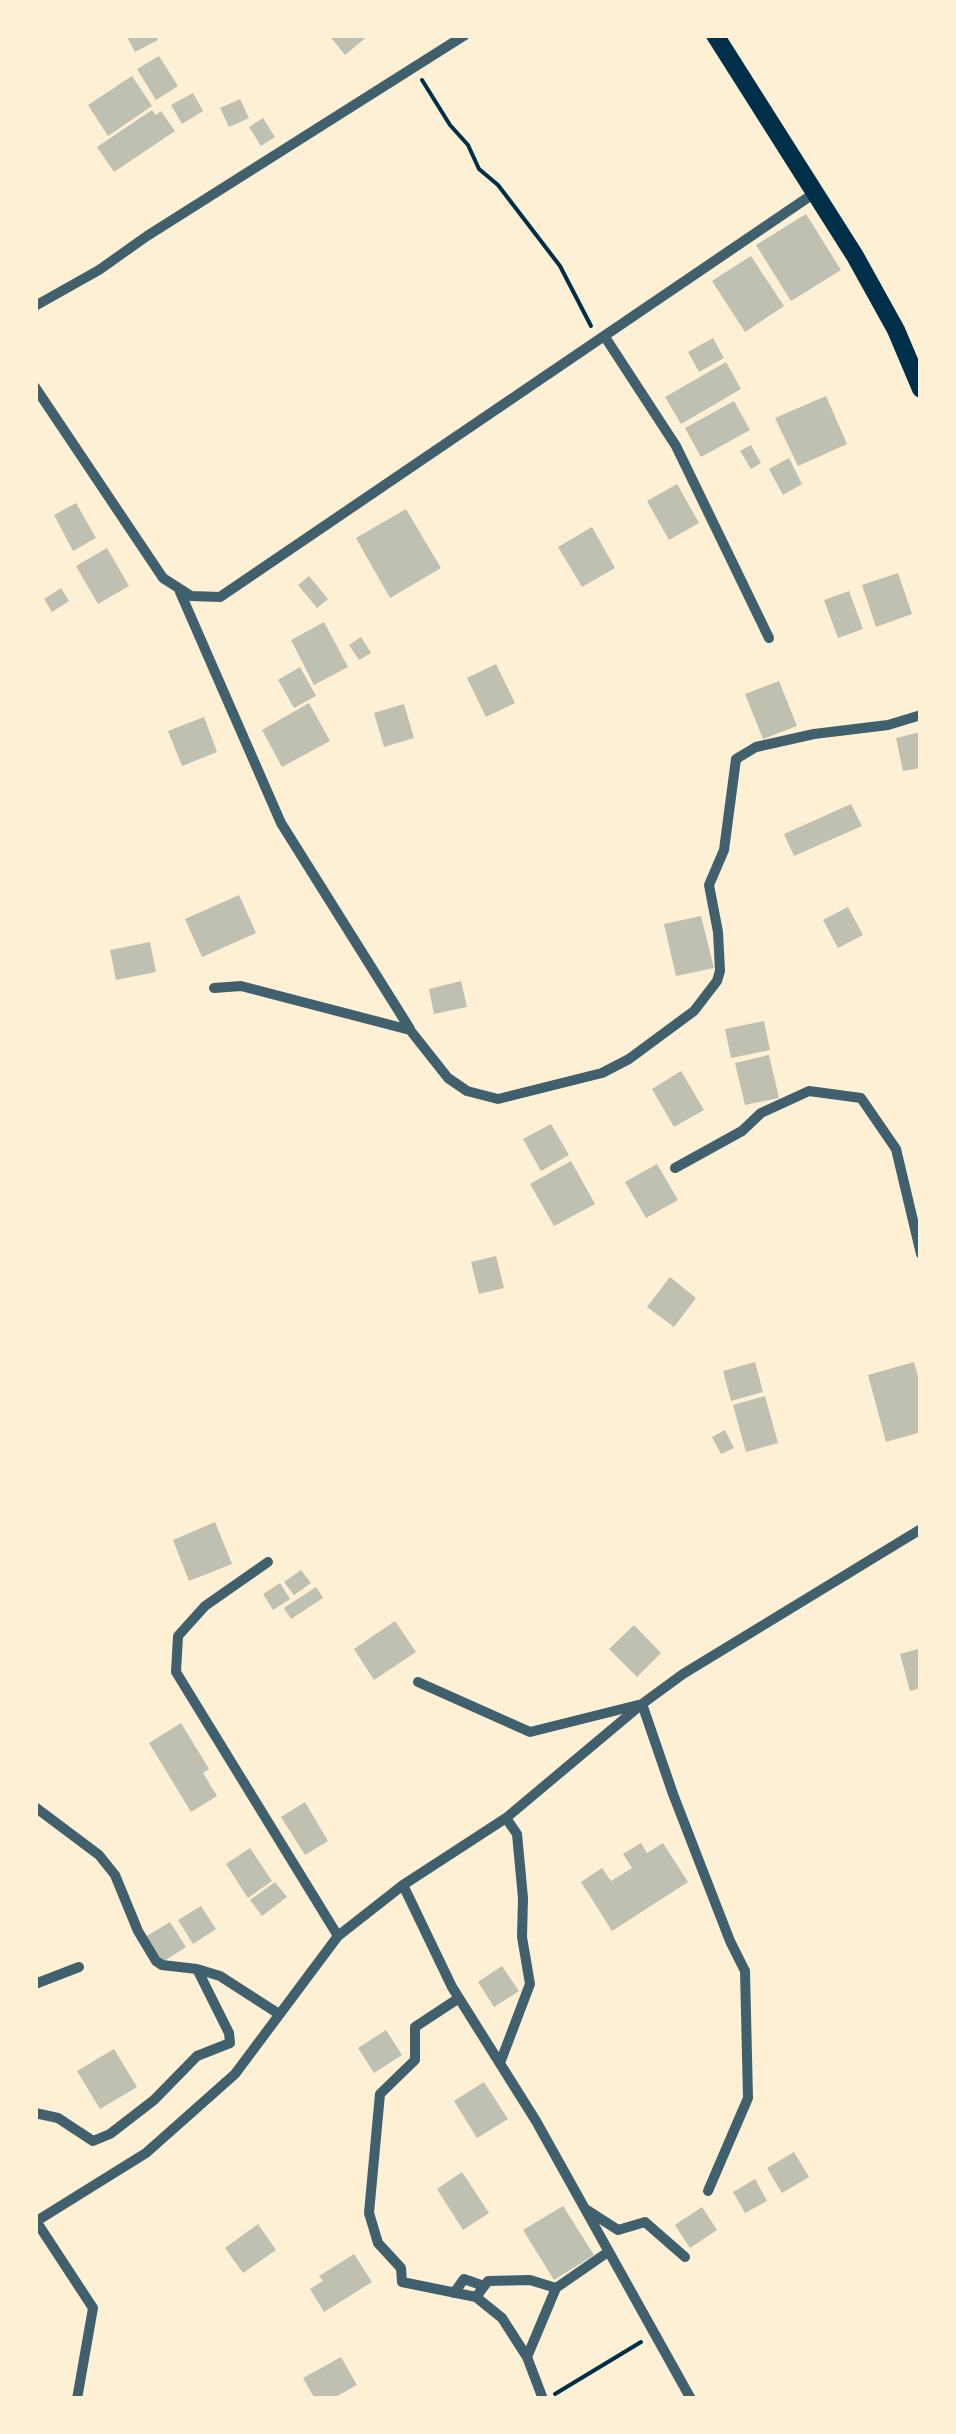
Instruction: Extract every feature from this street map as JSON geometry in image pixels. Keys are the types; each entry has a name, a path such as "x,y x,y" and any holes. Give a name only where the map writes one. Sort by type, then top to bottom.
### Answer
{"highway":[{"path":"715,35 816,192 896,330 921,389"}],"street":[{"path":"35,306 99,270 465,35"},
{"path":"35,387 163,578 191,596 220,597 816,192"},
{"path":"602,340 676,446 768,638"},
{"path":"180,592 281,823 410,1030 448,1078 467,1091 498,1100 602,1073 629,1059 694,1011 717,981 718,932 710,885 724,850 736,758 756,748 814,734 888,725 921,716"},
{"path":"214,988 241,986 410,1030"},
{"path":"675,1168 742,1131 761,1112 810,1090 861,1098 896,1148 921,1254"},
{"path":"77,2399 93,2308 36,2222 146,2153 235,2074 338,1936 403,1885 506,1818 683,1674 921,1529"},
{"path":"268,1562 204,1606 178,1636 176,1672 338,1936"},
{"path":"418,1682 530,1732 642,1704"},
{"path":"642,1704 672,1794 730,1941 746,1971 748,2098 708,2191"},
{"path":"35,1807 98,1855 115,1875 143,1942 156,1960 162,1965 220,1976 279,2014"},
{"path":"500,2063 530,1984 522,1937 517,1834 506,1818"},
{"path":"403,1885 459,1998 586,2210 691,2399"},
{"path":"35,1984 79,1966"},
{"path":"35,2113 58,2118 93,2141 110,2134 154,2100 197,2056 230,2042 197,1969"},
{"path":"459,1998 415,2027 415,2060 380,2094 369,2213 378,2243 402,2268 402,2282 476,2297 502,2318 527,2357 545,2399"},
{"path":"586,2210 618,2230 644,2222 685,2257"},
{"path":"527,2357 556,2288 608,2252"},
{"path":"454,2293 464,2279 484,2286"},
{"path":"476,2297 488,2281 530,2280 556,2288"}],"path":[{"path":"415,67 442,113 468,145 479,169 498,185 560,266 602,340"},
{"path":"545,2399 654,2335"}],"building":[{"path":"126,35 156,35 158,40 135,52"},
{"path":"329,35 369,35 345,55"},
{"path":"159,56 178,86 156,100 137,69"},
{"path":"132,76 152,106 108,136 88,105"},
{"path":"193,93 203,111 182,124 171,105"},
{"path":"240,99 249,118 229,127 220,108"},
{"path":"152,110 156,115 161,111 175,131 114,172 97,147"},
{"path":"263,118 275,137 261,146 249,127"},
{"path":"806,214 841,270 791,301 756,245"},
{"path":"751,256 784,306 745,332 712,281"},
{"path":"713,338 724,358 699,372 688,352"},
{"path":"726,362 741,389 681,424 665,397"},
{"path":"826,396 847,444 798,466 775,418"},
{"path":"734,401 750,430 701,457 685,428"},
{"path":"751,445 761,463 751,469 740,451"},
{"path":"789,458 802,484 783,495 769,469"},
{"path":"677,484 699,523 669,540 647,501"},
{"path":"76,503 96,538 73,551 54,515"},
{"path":"406,509 441,568 390,598 356,538"},
{"path":"592,527 615,568 582,587 558,547"},
{"path":"107,548 129,586 98,604 76,566"},
{"path":"898,573 912,614 876,627 862,585"},
{"path":"309,576 328,599 317,608 298,585"},
{"path":"61,588 69,601 52,612 44,599"},
{"path":"849,591 863,629 838,638 824,600"},
{"path":"324,622 348,667 314,685 291,640"},
{"path":"361,637 371,653 359,660 349,645"},
{"path":"496,664 515,703 486,717 467,678"},
{"path":"300,667 316,696 294,708 278,680"},
{"path":"779,681 797,726 763,739 745,694"},
{"path":"309,703 330,741 282,767 262,730"},
{"path":"404,704 414,738 384,747 374,713"},
{"path":"204,717 217,752 182,766 168,731"},
{"path":"921,732 921,768 903,771 896,738"},
{"path":"851,804 862,826 794,856 784,834"},
{"path":"239,895 256,933 202,957 185,919"},
{"path":"848,907 863,935 838,948 823,920"},
{"path":"701,916 714,968 676,976 664,924"},
{"path":"150,942 156,972 116,980 110,950"},
{"path":"461,981 467,1007 434,1014 429,989"},
{"path":"764,1021 770,1050 731,1058 725,1029"},
{"path":"769,1055 779,1098 745,1105 735,1063"},
{"path":"681,1071 704,1110 674,1127 652,1089"},
{"path":"551,1124 569,1155 541,1171 523,1139"},
{"path":"571,1161 595,1204 554,1226 530,1184"},
{"path":"657,1164 678,1200 646,1218 625,1182"},
{"path":"496,1256 504,1288 479,1294 471,1262"},
{"path":"670,1277 696,1298 674,1327 647,1307"},
{"path":"755,1362 763,1392 731,1401 723,1371"},
{"path":"914,1362 921,1387 921,1432 886,1442 868,1375"},
{"path":"765,1396 778,1443 746,1452 733,1405"},
{"path":"725,1430 734,1448 721,1454 712,1437"},
{"path":"215,1522 232,1564 189,1581 173,1540"},
{"path":"301,1570 311,1583 294,1595 284,1582"},
{"path":"280,1583 290,1599 273,1610 263,1594"},
{"path":"316,1587 323,1598 291,1619 284,1608"},
{"path":"395,1621 416,1652 374,1680 354,1649"},
{"path":"634,1625 661,1653 637,1677 609,1649"},
{"path":"921,1648 921,1688 910,1691 900,1654"},
{"path":"181,1723 209,1769 203,1773 217,1796 191,1812 149,1743"},
{"path":"305,1802 328,1841 305,1855 281,1817"},
{"path":"641,1843 647,1853 663,1843 688,1882 612,1931 581,1882 602,1868 611,1881 632,1868 623,1854"},
{"path":"250,1848 272,1881 248,1898 226,1864"},
{"path":"275,1882 287,1897 262,1916 250,1900"},
{"path":"201,1906 216,1929 193,1944 178,1920"},
{"path":"170,1922 186,1947 161,1963 145,1937"},
{"path":"502,1966 519,1991 494,2007 478,1982"},
{"path":"386,2030 402,2055 374,2073 358,2048"},
{"path":"114,2049 137,2087 100,2109 77,2071"},
{"path":"484,2082 508,2119 477,2138 454,2101"},
{"path":"794,2152 809,2177 782,2193 767,2168"},
{"path":"462,2172 489,2213 463,2230 437,2189"},
{"path":"755,2179 767,2201 745,2213 733,2192"},
{"path":"563,2206 594,2255 554,2280 523,2230"},
{"path":"702,2207 717,2230 690,2248 675,2225"},
{"path":"258,2224 276,2250 243,2273 225,2248"},
{"path":"354,2254 372,2282 324,2312 310,2289 323,2281 319,2276"},
{"path":"341,2357 357,2385 332,2399 315,2399 303,2378"}]}
